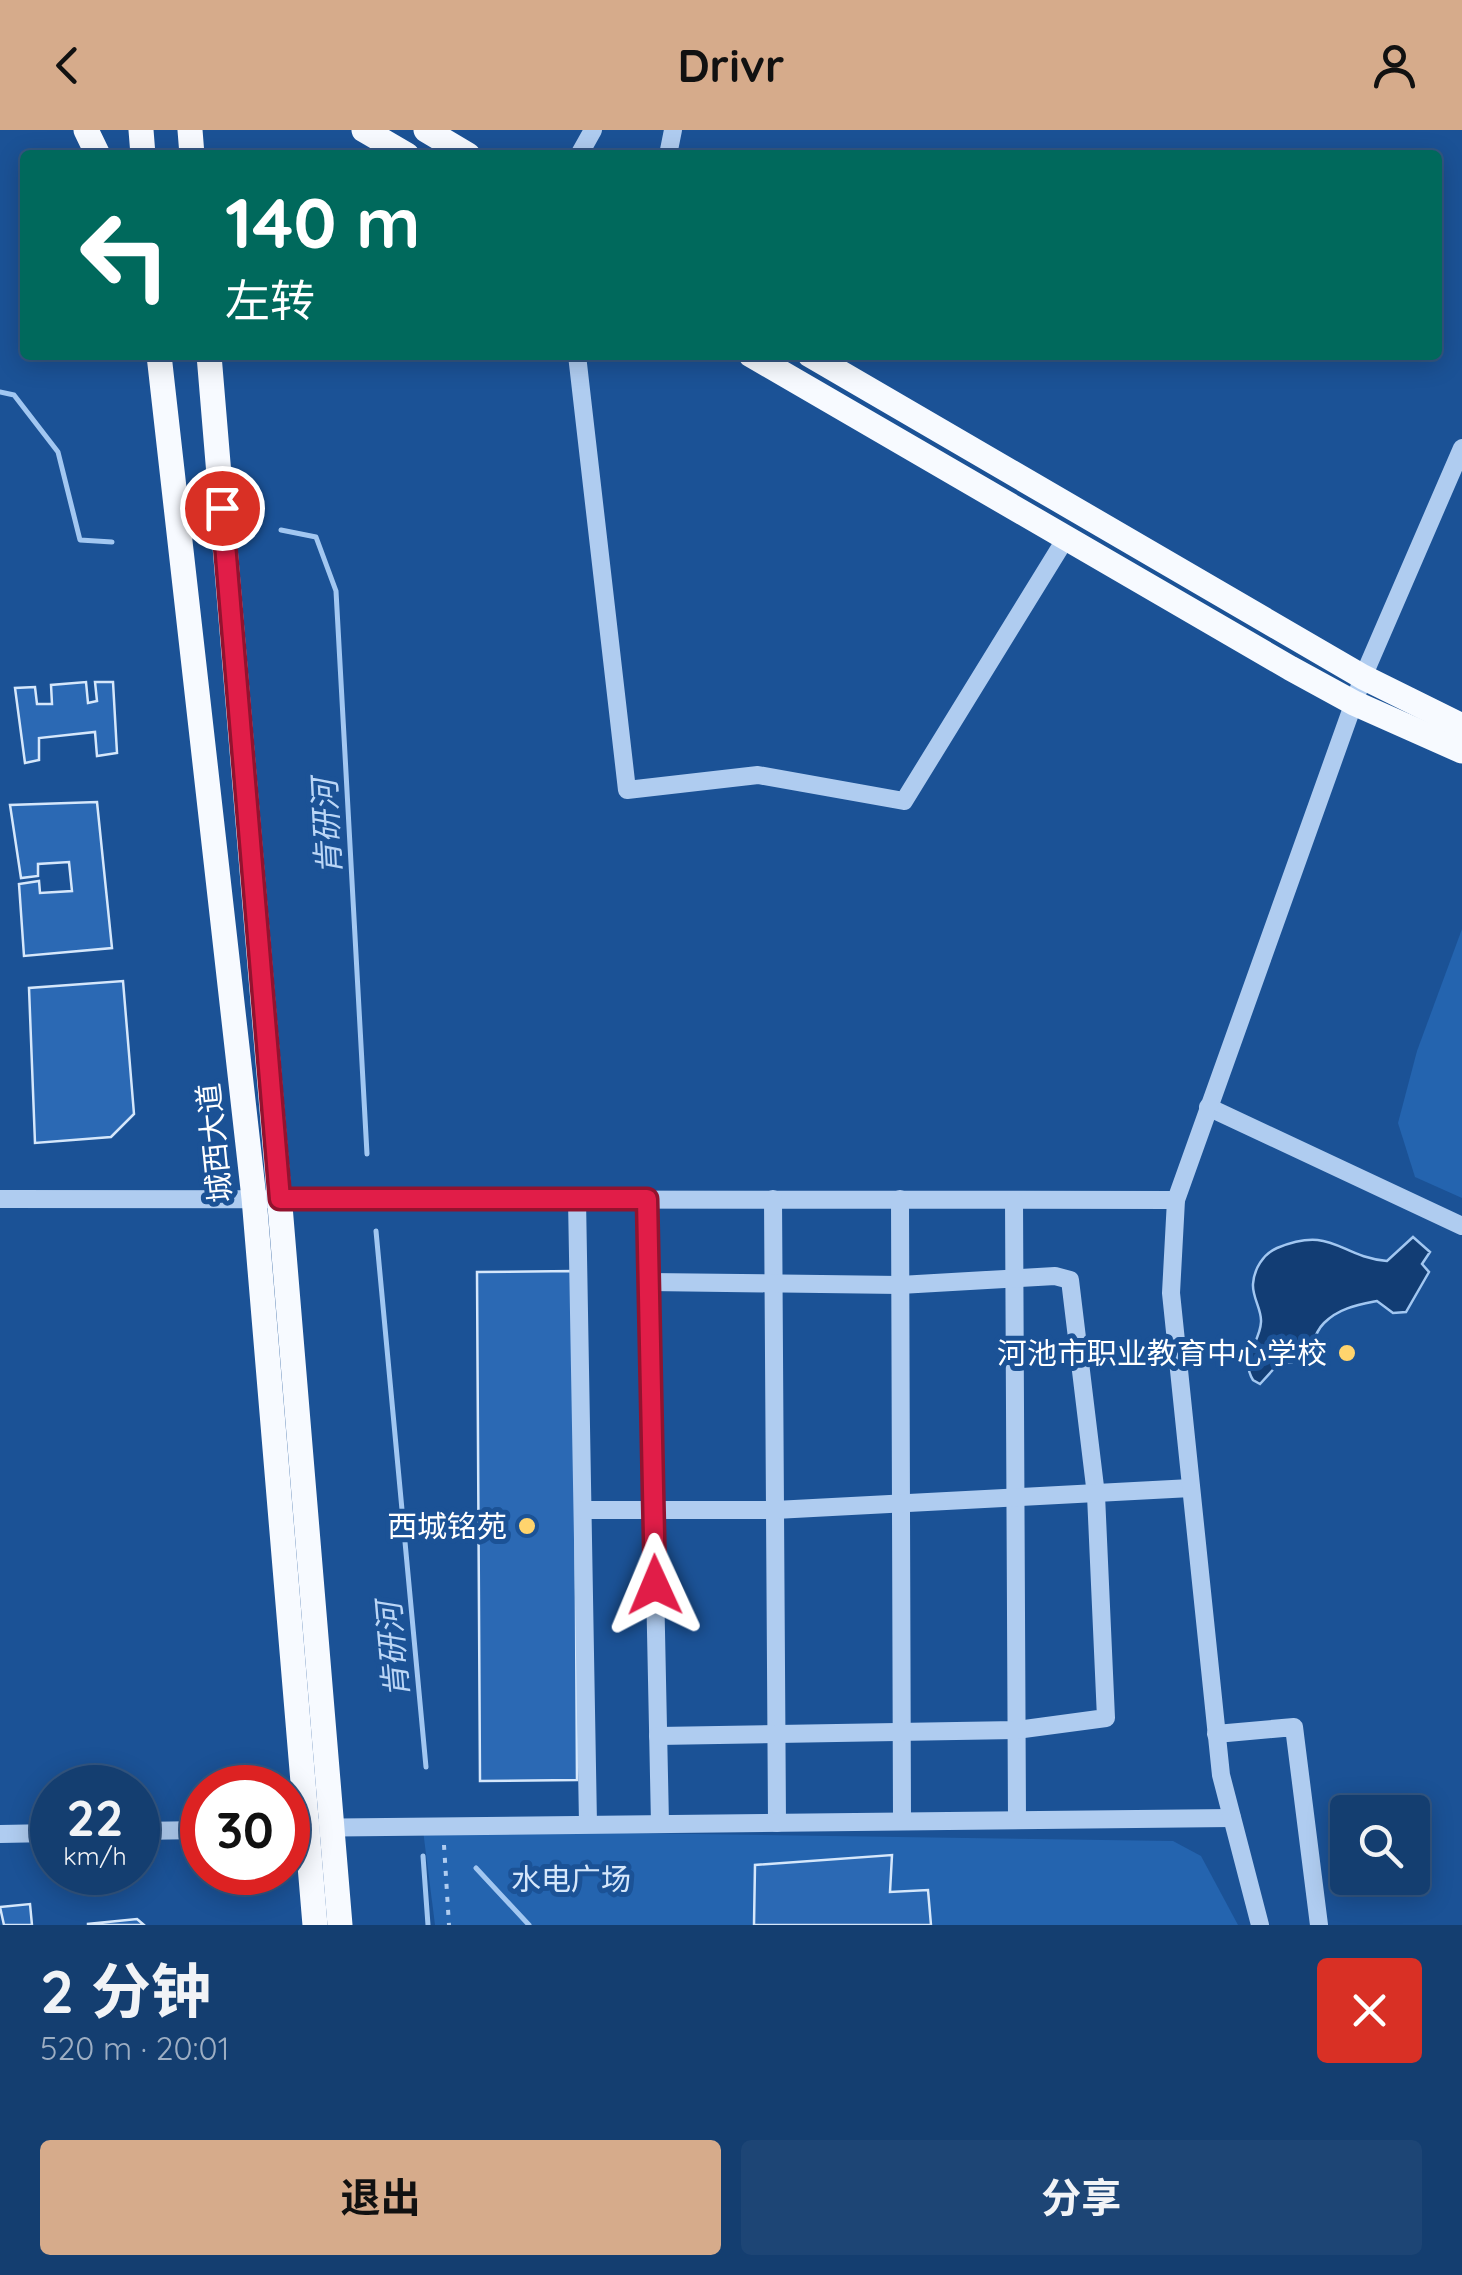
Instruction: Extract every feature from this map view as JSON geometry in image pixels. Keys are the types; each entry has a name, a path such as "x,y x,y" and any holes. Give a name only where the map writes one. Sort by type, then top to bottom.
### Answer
{"main road":[{"path":"364,130 398,150"},
{"path":"426,130 460,150"},
{"name":"城西大道","path":"160,360 254,1198 293,1765"},
{"name":"城西大道","path":"210,360 340,1925"},
{"path":"761,360 1354,703 1462,751"},
{"path":"819,360 1363,677 1462,726"},
{"name":"城西大道","path":"309,1895 315,1925"}],"street":[{"path":"578,360 627,790 758,774 904,801 1066,538"},
{"path":"1260,1925 1232,1818 1216,1734 1171,1293 1176,1200 1363,677 1462,448"},
{"path":"1208,1108 1462,1226"},
{"path":"0,1199 1176,1200"},
{"path":"578,1199 588,1824"},
{"path":"647,1199 660,1824"},
{"path":"774,1200 778,1823"},
{"path":"900,1200 902,1822"},
{"path":"1014,1200 1016,1820"},
{"path":"649,1282 900,1285 1070,1280 1096,1496 1106,1718 1016,1730 658,1736"},
{"path":"583,1510 775,1510 1191,1488"},
{"path":"1216,1734 1294,1727 1319,1925"},
{"path":"310,1828 1232,1818"},
{"path":"0,1834 30,1833"}],"path":[{"path":"444,1826 449,1925"}],"green space":[{"path":"1462,929 1462,1198 1415,1177 1398,1123 1417,1051"},
{"name":"水电广场","path":"423,1830 1173,1841 1201,1856 1238,1925 435,1925"}],"shaded area":[{"path":"1413,1237 1430,1252 1422,1264 1429,1272 1406,1312 1393,1313 1377,1301 1342,1311 1318,1330 1310,1351 1301,1360 1280,1362 1260,1384 1253,1380 1248,1364 1261,1322 1253,1284 1257,1268 1267,1254 1311,1240 1387,1261"}],"building":[{"path":"86,682 88,703 97,701 95,682 113,682 117,753 97,756 95,732 39,738 39,760 25,763 15,688 35,687 37,704 52,704 51,685"},
{"path":"97,802 112,948 24,956 19,884 39,881 40,893 72,891 69,862 38,864 38,876 21,878 10,805"},
{"path":"123,981 134,1114 111,1137 35,1143 29,988"},
{"name":"西城铭苑","path":"574,1271 577,1780 480,1781 477,1272"},
{"path":"892,1855 890,1892 928,1890 931,1925 754,1925 755,1865"},
{"path":"30,1904 32,1925 4,1925 0,1907"},
{"path":"137,1919 144,1925 88,1925 88,1924"}],"waterway":[{"name":"肯研河","path":"0,392 14,395 58,452 80,540 112,542"},
{"name":"肯研河","path":"281,530 316,537 336,591 367,1154"},
{"name":"肯研河","path":"376,1231 426,1767"},
{"name":"肯研河","path":"423,1856 428,1925"},
{"path":"476,1868 529,1925"}],"place":[{"name":"河池市职业教育中心学校","path":"1347,1353"},
{"name":"西城铭苑","path":"527,1526"}],"route":[{"path":"222,508 280,1199 647,1199 655,1585"}]}
